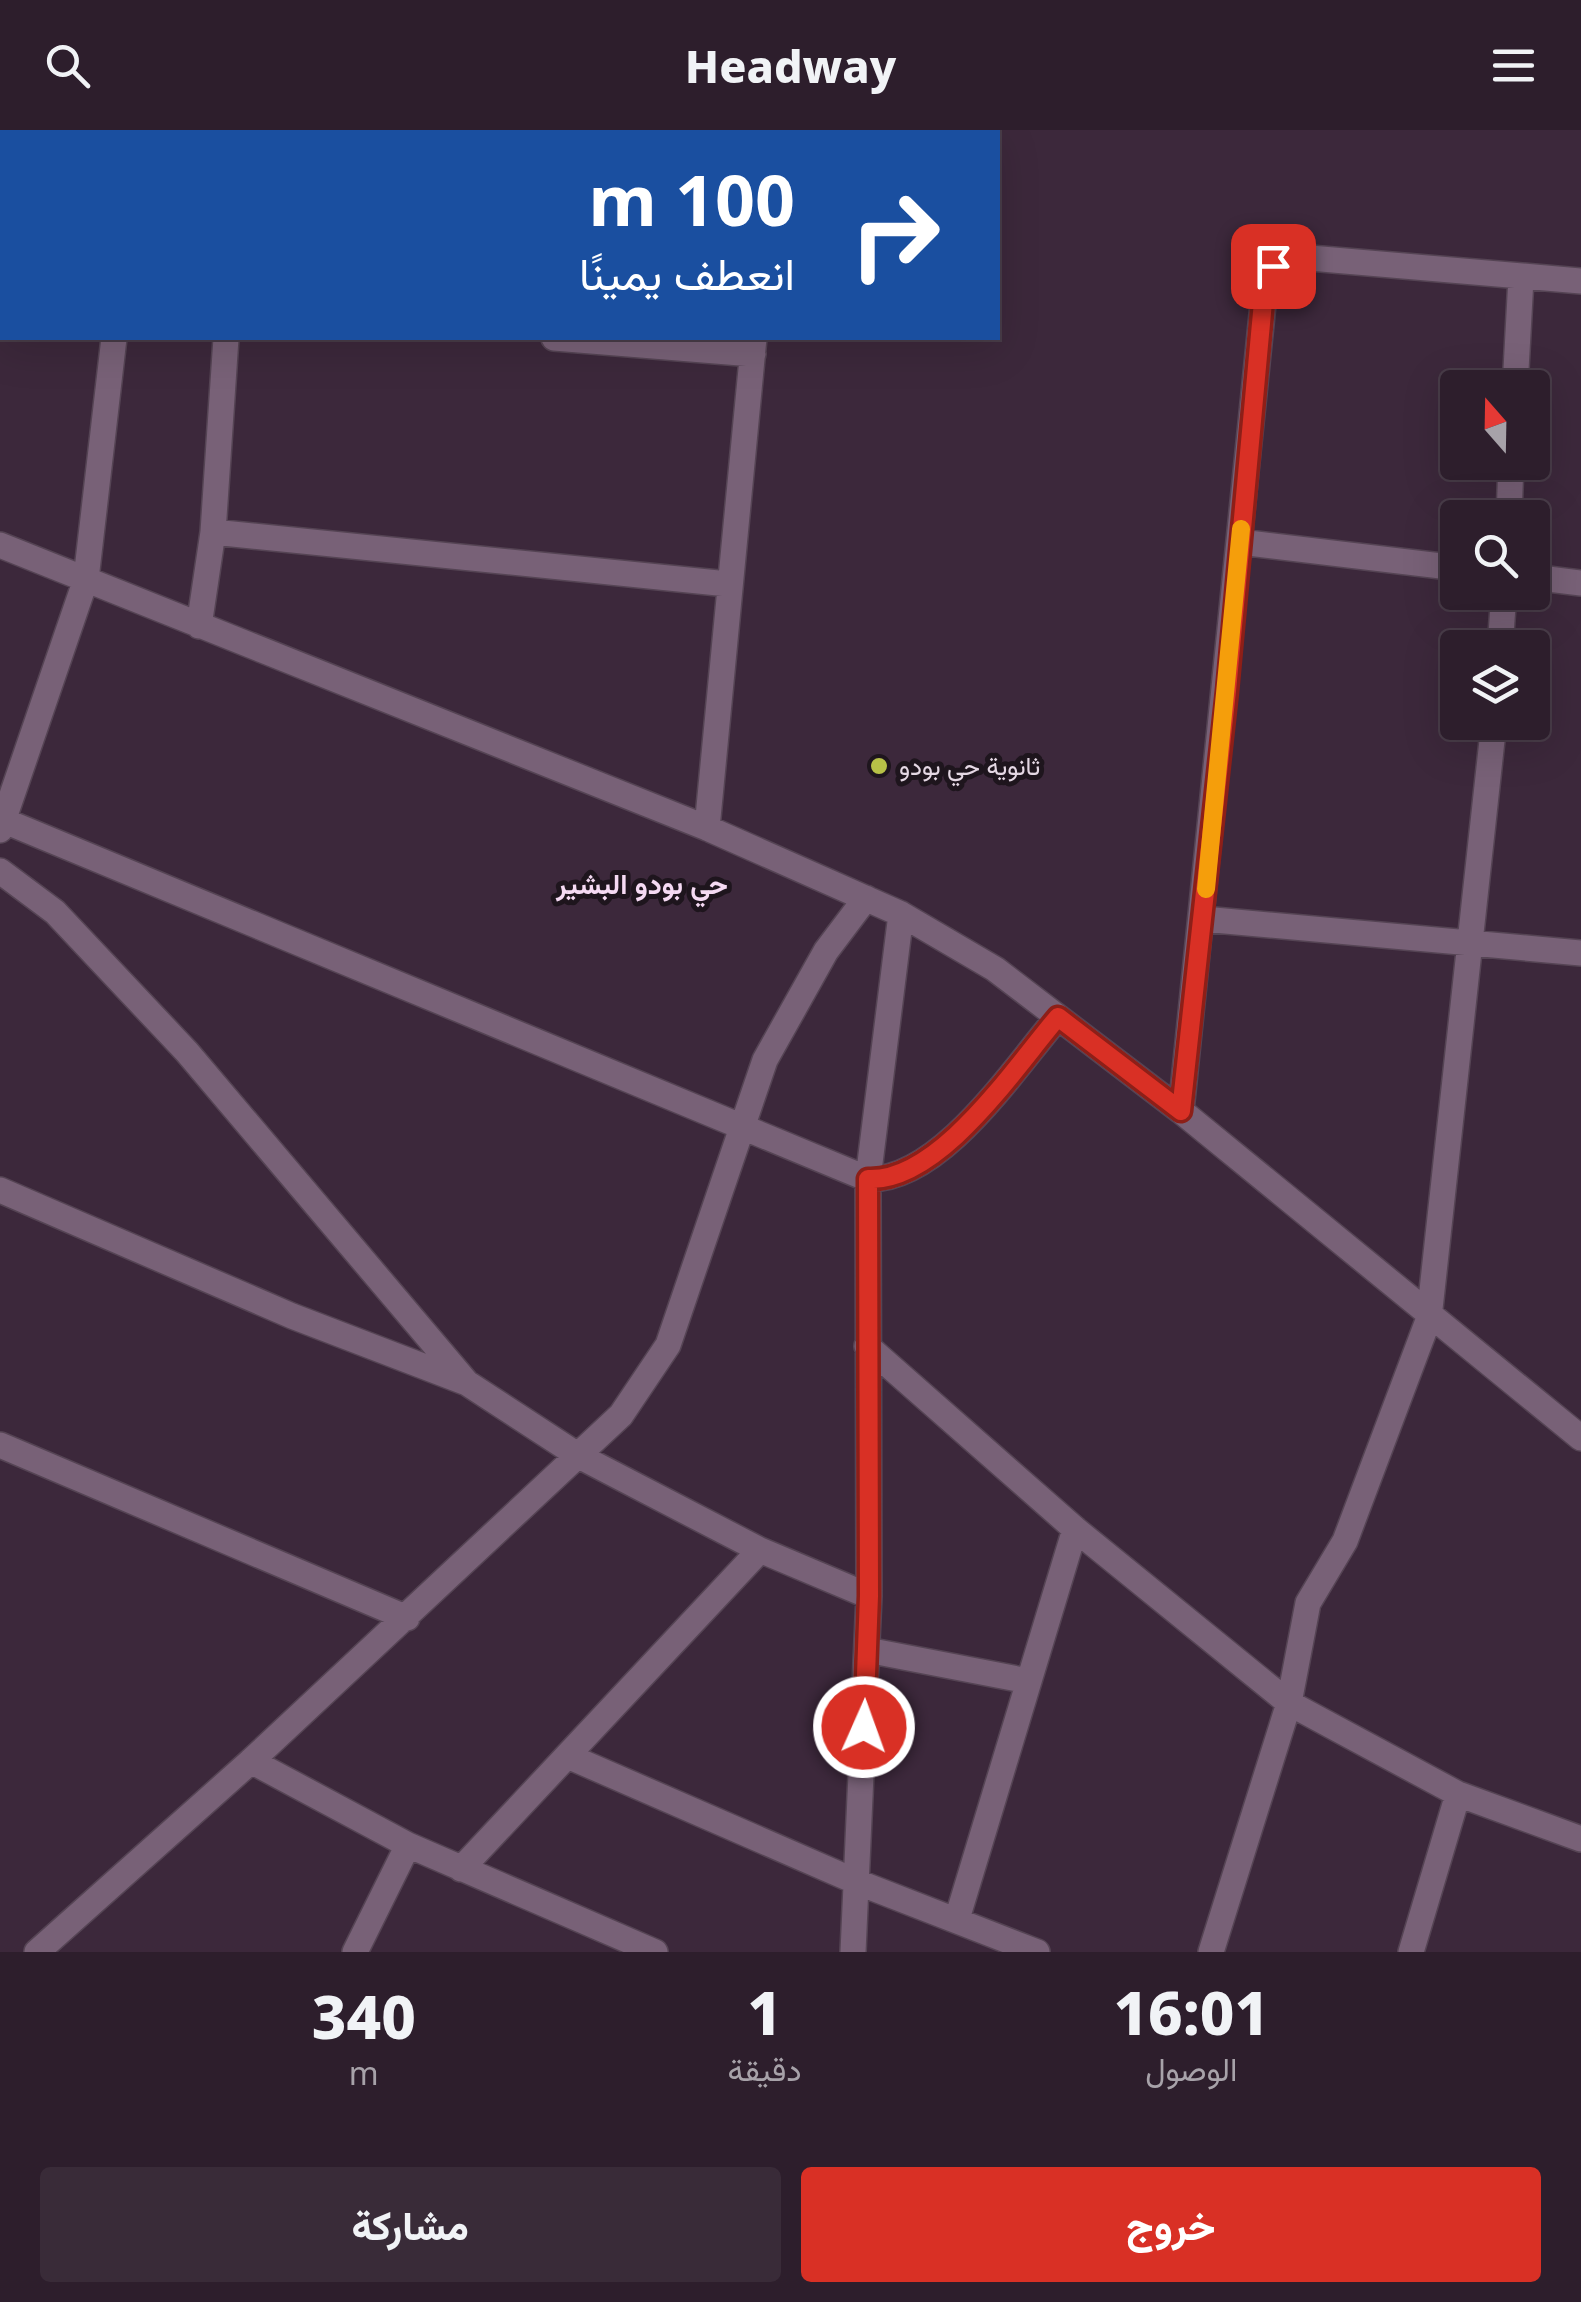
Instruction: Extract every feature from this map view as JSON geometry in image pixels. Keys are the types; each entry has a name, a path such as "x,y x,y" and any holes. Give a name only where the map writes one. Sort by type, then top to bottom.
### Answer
{"street":[{"path":"1181,1111 1204,919 1264,291 1273,266 1298,257 1581,281"},
{"path":"1516,370 1521,278"},
{"path":"114,340 86,579 2,823 868,1179 896,1176 959,1134 1058,1017"},
{"path":"199,626 213,532 226,340"},
{"path":"604,340 753,346 707,828"},
{"path":"213,532 728,584"},
{"path":"1240,542 1440,566"},
{"path":"0,545 707,828 901,914 995,970 1181,1111 1429,1318 1581,1438"},
{"path":"1550,579 1581,582"},
{"path":"1211,1952 1289,1703 1308,1603 1345,1541 1429,1318 1492,740"},
{"path":"0,871 55,912 188,1052 467,1384"},
{"path":"38,1952 407,1618 579,1456 643,1388 668,1346 765,1060 826,951 866,898"},
{"path":"853,1952 869,1596 868,1179 901,914"},
{"path":"1204,919 1581,953"},
{"path":"0,1190 292,1316 467,1384 579,1456 760,1550 869,1596"},
{"path":"867,1346 1074,1529 1289,1703 1458,1794 1581,1839"},
{"path":"0,1445 407,1618"},
{"path":"957,1918 1074,1529"},
{"path":"460,1869 570,1757 760,1550"},
{"path":"867,1650 1028,1681"},
{"path":"570,1757 857,1882 1037,1952"},
{"path":"250,1761 408,1845 655,1952"},
{"path":"1411,1952 1458,1794"},
{"path":"354,1952 408,1845"}],"slow traffic":[{"path":"1206,889 1241,529"}],"place":[{"name":"ثانوية حي بودو","path":"879,766"}],"district":[{"name":"حي بودو البشير","path":"642,884"}],"route":[{"path":"864,1727 869,1596 868,1179 896,1176 959,1134 1058,1017 1181,1111 1204,919 1264,291 1266,275 1273,266"}]}
